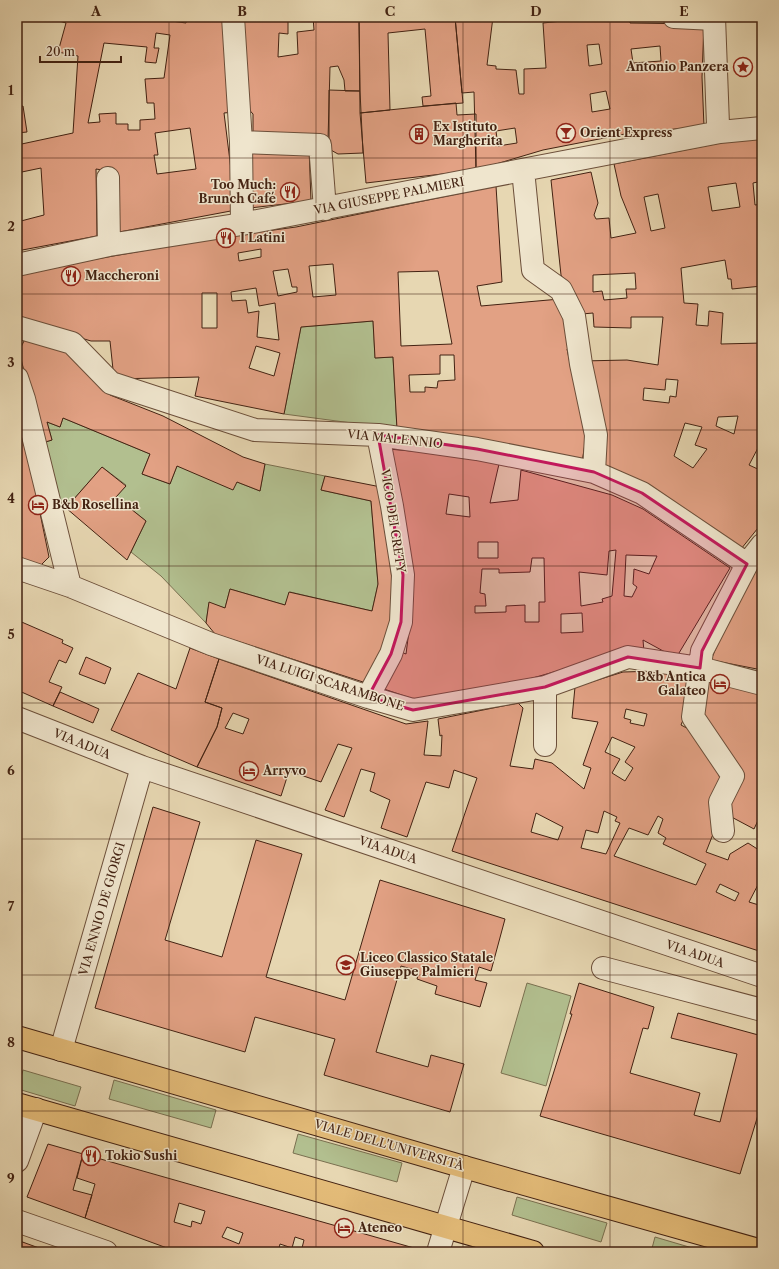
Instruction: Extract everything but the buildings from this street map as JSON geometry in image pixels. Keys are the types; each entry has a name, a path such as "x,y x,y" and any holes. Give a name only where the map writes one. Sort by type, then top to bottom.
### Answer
{"main road":[{"name":"VIALE DELL'UNIVERSITÀ","path":"17,1037 464,1167 762,1250"},
{"path":"27,1106 533,1252"}],"street":[{"path":"232,17 241,142 242,224"},
{"path":"674,17 714,18 718,125 720,132"},
{"name":"VIA GIUSEPPE PALMIERI","path":"17,265 109,245 325,209 720,132 762,128"},
{"path":"241,142 320,145 325,209"},
{"path":"523,170 533,270 561,290 574,316 581,364 596,435 594,472"},
{"path":"108,178 109,245"},
{"name":"VIA MALENNIO","path":"17,327 72,343 111,383 255,430 378,435 477,449 594,472 642,493 747,564"},
{"path":"17,378 24,400 70,586"},
{"name":"VICO DEI CRETY","path":"368,697 391,654 401,622 402,575 392,506 378,435"},
{"path":"723,831 720,802 733,776 693,717 702,651 747,564 762,545"},
{"name":"VIA LUIGI SCARAMBONE","path":"17,568 70,586 211,644 368,697 413,710 545,687 628,657 700,668 762,684"},
{"path":"545,687 545,744"},
{"name":"VIA ADUA","path":"17,718 142,767 762,976"},
{"name":"VIA ENNIO DE GIORGI","path":"61,1050 142,767"},
{"path":"603,968 762,1010"},
{"path":"17,1161 27,1106"},
{"path":"438,1252 464,1167"},
{"path":"17,1221 106,1252"}],"highlighted area":[{"path":"378,435 477,449 594,472 642,493 747,564 702,651 700,668 628,657 545,687 413,710 368,697 391,654 401,622 403,575"}],"green space":[{"path":"373,321 375,358 393,357 397,429 284,414 301,327"},
{"path":"63,418 150,454 142,474 170,484 177,466 237,482 260,491 265,464 325,476 321,490 371,501 378,584 372,611 290,592 285,605 230,589 225,608 209,603 206,623 161,576 131,552 146,521 116,497 126,485 102,467 66,508 53,489 42,443 52,440 47,422 60,427"},
{"path":"527,983 571,996 546,1086 501,1073"},
{"path":"23,1070 81,1087 75,1106 18,1089"},
{"path":"114,1080 216,1110 211,1128 109,1099"},
{"path":"298,1134 402,1163 397,1182 293,1153"},
{"path":"517,1197 607,1223 601,1242 512,1215"},
{"path":"655,1237 706,1252 651,1252"}],"place":[{"name":"Antonio Panzera","path":"743,67"},
{"name":"Orient Express","path":"566,133"},
{"name":"Ex Istituto Margherita","path":"419,134"},
{"name":"Too Much: Brunch Café","path":"290,192"},
{"name":"I Latini","path":"226,238"},
{"name":"Maccheroni","path":"71,276"},
{"name":"B&b Rosellina","path":"38,505"},
{"name":"B&b Antica Galateo","path":"720,684"},
{"name":"Arryvo","path":"249,771"},
{"name":"Liceo Classico Statale Giuseppe Palmieri","path":"346,965"},
{"name":"Tokio Sushi","path":"91,1156"},
{"name":"Ateneo","path":"344,1228"}]}
